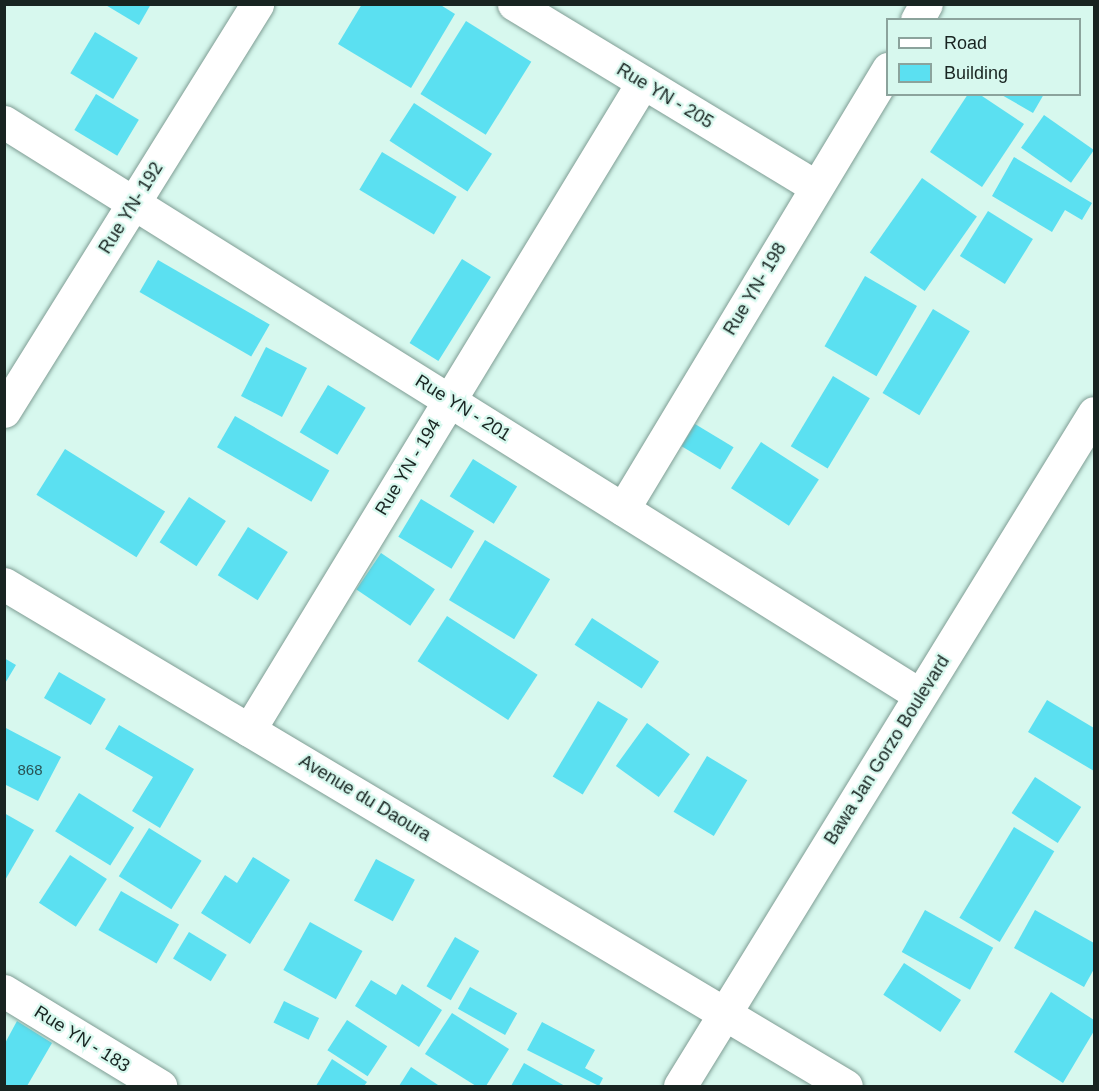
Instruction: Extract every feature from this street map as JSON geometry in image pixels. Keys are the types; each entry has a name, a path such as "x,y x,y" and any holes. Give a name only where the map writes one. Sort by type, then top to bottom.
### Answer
{"street":[{"name":"Rue YN- 192","path":"4,411 257,4"},
{"name":"Rue YN - 205","path":"514,4 816,187"},
{"path":"918,18 926,4"},
{"name":"Rue YN- 198","path":"623,509 886,72"},
{"name":"Rue YN - 194","path":"249,730 643,82"},
{"name":"Rue YN - 201","path":"4,122 920,695"},
{"name":"Bawa Jan Gorzo Boulevard","path":"680,1086 1095,413"},
{"name":"Avenue du Daoura","path":"4,584 726,1012 846,1086"},
{"name":"Rue YN - 183","path":"8,1001 160,1086"}],"building":[{"path":"104,4 151,4 139,25"},
{"path":"362,4 439,4 455,14 411,88 338,44"},
{"path":"466,21 531,62 486,135 420,94"},
{"path":"95,32 138,58 113,99 70,73"},
{"path":"96,94 139,120 117,156 74,130"},
{"path":"967,96 982,96 1024,124 982,187 930,152"},
{"path":"1003,96 1043,96 1033,113"},
{"path":"414,103 492,154 467,191 389,141"},
{"path":"1044,115 1094,150 1071,183 1021,148"},
{"path":"382,152 457,197 434,235 359,190"},
{"path":"1014,157 1092,203 1082,220 1065,210 1052,232 992,196"},
{"path":"922,178 977,216 925,291 870,253"},
{"path":"988,211 1033,239 1005,284 960,256"},
{"path":"462,259 491,277 438,361 410,343"},
{"path":"158,260 270,324 251,357 140,292"},
{"path":"865,276 917,306 876,376 824,346"},
{"path":"933,309 970,331 919,415 883,393"},
{"path":"266,347 307,368 282,417 241,396"},
{"path":"833,376 870,398 828,468 791,446"},
{"path":"328,385 366,408 337,455 300,432"},
{"path":"235,416 329,470 311,502 217,447"},
{"path":"695,424 734,447 720,469 682,446"},
{"path":"761,442 819,480 789,526 731,488"},
{"path":"65,449 165,512 136,557 36,495"},
{"path":"473,459 517,487 494,524 450,496"},
{"path":"189,497 226,521 196,566 160,542"},
{"path":"421,499 474,531 451,569 398,537"},
{"path":"248,527 288,552 258,600 218,575"},
{"path":"485,540 550,579 514,639 449,600"},
{"path":"381,553 435,589 410,626 356,589"},
{"path":"447,616 538,675 508,720 418,661"},
{"path":"592,618 659,662 642,688 575,645"},
{"path":"4,658 16,665 4,685"},
{"path":"59,672 106,699 91,725 44,698"},
{"path":"1047,700 1094,728 1094,771 1028,732"},
{"path":"598,701 628,719 583,794 553,776"},
{"path":"647,723 690,754 659,797 616,766"},
{"path":"119,725 194,769 160,828 132,811 153,777 105,749"},
{"path":"4,727 61,757 38,801 4,784"},
{"path":"707,756 747,780 714,836 674,812"},
{"path":"1035,777 1081,807 1058,843 1012,813"},
{"path":"79,793 134,827 110,866 55,831"},
{"path":"4,813 34,830 4,882"},
{"path":"1014,827 1054,851 1000,942 959,918"},
{"path":"149,828 202,861 171,909 119,876"},
{"path":"70,855 107,879 76,927 39,903"},
{"path":"253,857 290,880 250,944 201,913 225,875 237,883"},
{"path":"376,859 415,880 393,921 354,900"},
{"path":"121,891 179,924 157,963 98,930"},
{"path":"925,910 993,948 970,990 902,952"},
{"path":"1035,910 1094,943 1094,969 1084,987 1014,948"},
{"path":"310,922 362,951 336,999 283,970"},
{"path":"189,932 227,955 211,981 173,959"},
{"path":"455,937 479,951 451,1000 426,986"},
{"path":"904,963 961,1000 940,1032 883,995"},
{"path":"371,980 396,995 402,984 442,1010 419,1047 355,1006"},
{"path":"470,987 517,1013 505,1035 458,1009"},
{"path":"1051,992 1094,1020 1094,1031 1063,1083 1014,1052"},
{"path":"284,1001 319,1018 309,1040 273,1023"},
{"path":"452,1013 509,1049 486,1086 476,1086 425,1054"},
{"path":"347,1020 387,1046 368,1076 327,1050"},
{"path":"17,1021 52,1043 27,1086 4,1086 4,1045"},
{"path":"542,1022 595,1050 585,1068 603,1078 599,1086 527,1050"},
{"path":"332,1059 367,1082 364,1086 316,1086"},
{"path":"524,1063 565,1086 511,1086"},
{"path":"411,1067 438,1085 399,1086"}]}
